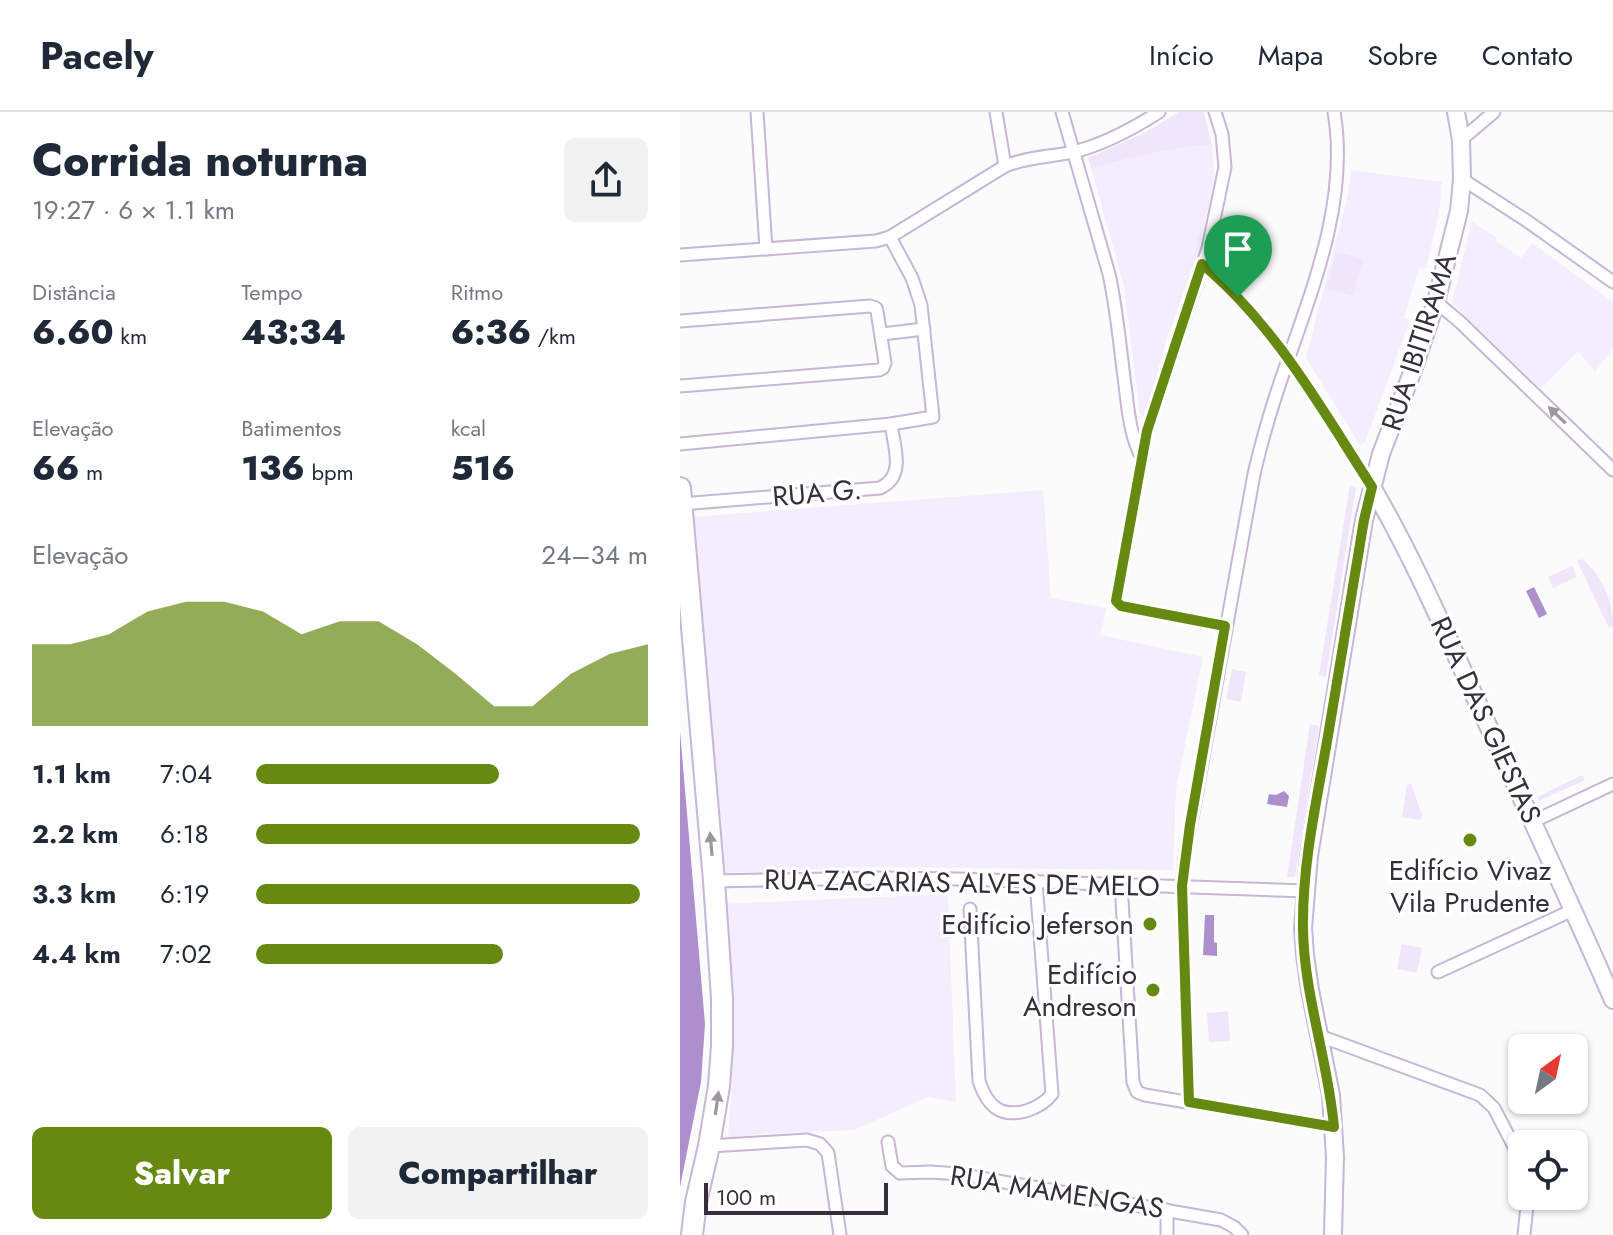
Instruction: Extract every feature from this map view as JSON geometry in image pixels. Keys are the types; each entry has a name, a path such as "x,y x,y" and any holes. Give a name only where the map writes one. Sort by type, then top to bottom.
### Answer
{"highway":[{"path":"681,496 722,998 719,1086 692,1235"}],"main road":[{"name":"RUA IBITIRAMA","path":"1333,1235 1334,1127 1305,955 1305,891 1364,520 1381,454 1436,302 1459,211 1461,140 1456,112"},
{"name":"RUA DAS GIESTAS","path":"1372,487 1400,535 1613,1000"}],"street":[{"path":"757,112 766,249"},
{"path":"996,112 1005,166"},
{"path":"1062,112 1114,295 1130,424 1142,459"},
{"path":"680,255 876,241 890,237 1005,166 1030,158 1073,152 1122,133 1159,112"},
{"path":"1215,112 1222,134 1225,167 1208,248 1147,431 1116,603 1225,626"},
{"path":"1189,1102 1182,886 1190,825 1254,474 1267,423 1318,269 1331,215 1338,168 1334,112"},
{"path":"1461,140 1494,112"},
{"path":"1462,179 1613,282"},
{"path":"680,444 891,424 934,415 918,293 890,237"},
{"path":"1202,264 1238,297 1289,358 1372,487"},
{"path":"1436,302 1613,470"},
{"path":"680,321 870,306 877,311 885,363 881,370 680,386"},
{"path":"882,334 924,329"},
{"name":"RUA G.","path":"681,496 880,488 891,481 896,471 891,424"},
{"path":"1532,822 1613,784"},
{"name":"RUA ZACARIAS ALVES DE MELO","path":"714,881 884,878 1305,891"},
{"path":"970,909 979,1081 984,1095 997,1110 1009,1114 1029,1110 1048,1100 1052,1094 1036,881"},
{"path":"1122,900 1134,1085 1137,1092 1334,1127"},
{"path":"1438,972 1573,910"},
{"path":"1320,1036 1480,1095 1494,1108 1508,1135"},
{"path":"709,1146 807,1140 820,1144 828,1153 840,1235"},
{"name":"RUA MAMENGAS","path":"888,1142 892,1166 900,1173 958,1174 1167,1210 1221,1220 1242,1235"},
{"path":"1167,1210 1167,1235"},
{"path":"1524,1235 1527,1210"}],"shaded area":[{"path":"1179,112 1204,112 1212,145 1166,150 1091,168 1088,158 1144,133"},
{"path":"1212,145 1212,191 1197,255 1166,341 1146,416 1140,415 1124,286 1091,168 1157,151"},
{"path":"1351,170 1442,182 1439,214 1426,268 1419,267 1404,318 1410,320 1365,442 1360,445 1306,358 1348,195"},
{"path":"1472,221 1521,258 1532,243 1613,302 1613,348 1595,372 1578,351 1541,389 1454,305 1452,302"},
{"path":"1337,252 1363,259 1353,296 1327,289"},
{"path":"1350,485 1356,487 1326,677 1319,675"},
{"path":"1043,490 1051,598 1107,608 1100,635 1203,657 1176,789 1173,870 873,867 726,873 692,517"},
{"path":"1582,559 1605,589 1613,626 1609,628 1577,561"},
{"path":"1572,566 1577,577 1553,588 1548,577"},
{"path":"1534,587 1547,614 1539,618 1526,591"},
{"path":"1232,669 1246,672 1241,702 1226,699"},
{"path":"1310,724 1319,726 1295,877 1287,877"},
{"path":"680,731 705,1024 701,1082 680,1187"},
{"path":"1582,775 1585,780 1539,801 1537,797"},
{"path":"1411,783 1421,820 1402,817 1407,785"},
{"path":"1284,791 1289,796 1287,807 1267,804 1269,794"},
{"path":"948,894 956,1102 928,1097 854,1130 728,1138 734,1048 721,904"},
{"path":"1205,915 1214,915 1217,956 1203,955"},
{"path":"1402,944 1422,948 1417,973 1397,969"},
{"path":"1228,1011 1230,1041 1209,1042 1207,1013"}],"place":[{"name":"Edifício Vivaz Vila Prudente","path":"1470,840"},
{"name":"Edifício Jeferson","path":"1150,924"},
{"name":"Edifício Andreson","path":"1153,990"}],"route":[{"path":"1202,264 1238,297 1289,358 1372,487 1316,810 1303,928 1310,990 1331,1095 1334,1127 1189,1102 1182,886 1225,626 1116,603 1147,431 1202,264"}]}
